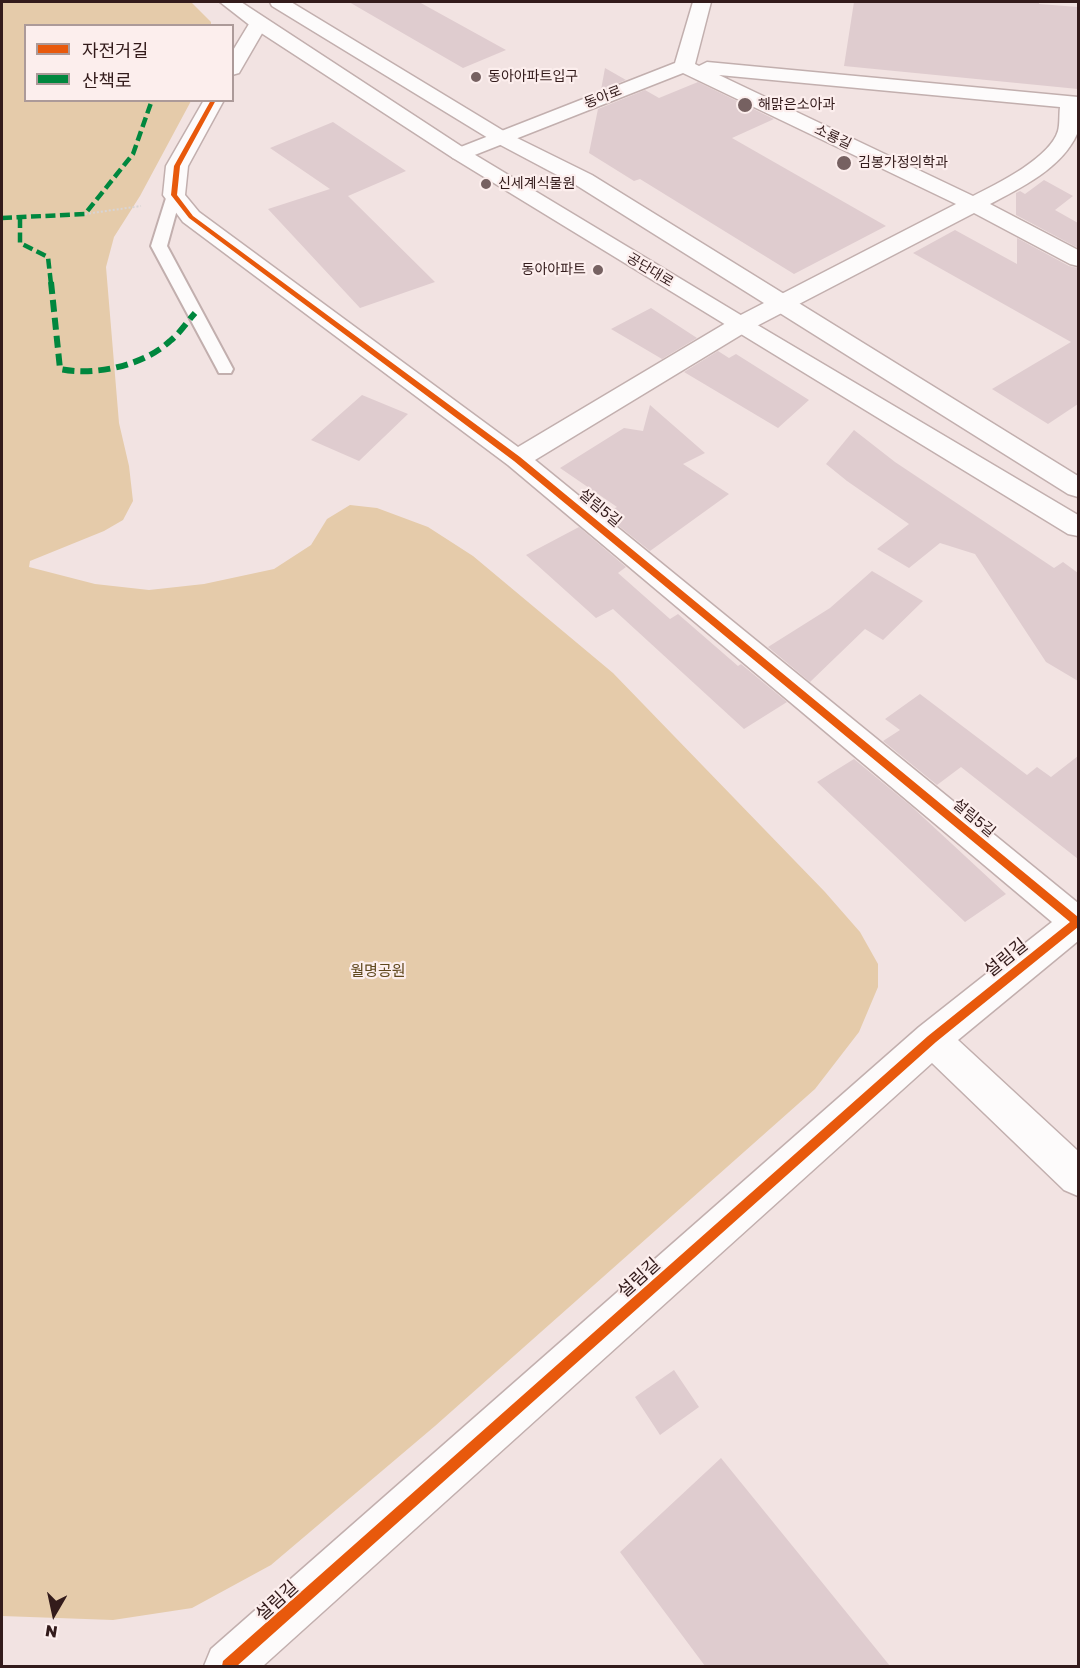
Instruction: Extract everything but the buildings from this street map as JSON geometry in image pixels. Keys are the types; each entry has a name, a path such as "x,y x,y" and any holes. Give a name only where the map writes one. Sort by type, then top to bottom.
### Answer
{"street":[{"name":"공단대로","path":"229,2 460,154 1078,527"},
{"path":"279,2 501,137 584,180 1078,488"},
{"path":"517,459 740,325 1011,185 1050,157 1068,133 1075,103 684,66 702,2"},
{"path":"234,66 259,23"},
{"name":"동아로","path":"460,154 684,66"},
{"name":"소룡길","path":"684,66 975,205 1078,259"},
{"path":"174,195 177,166 213,102"},
{"name":"설림5길","path":"174,195 191,217 517,459 1078,922"},
{"name":"설림길","path":"228,1666 932,1039 1078,922"},
{"path":"932,1039 1078,1177"}],"lane":[{"path":"174,195 159,246 225,369"}],"path":[{"path":"85,214 145,206"}],"green space":[{"name":"월명공원","path":"2,2 191,2 211,24 24,24 24,102 190,102 140,196 114,237 106,267 119,423 129,466 133,501 123,520 104,531 30,561 29,567 95,584 149,590 204,584 274,569 311,545 327,519 350,505 377,508 428,527 473,556 613,673 825,892 860,932 878,964 878,987 859,1032 815,1089 435,1426 271,1565 192,1608 113,1620 2,1616"}],"marked path":[{"path":"2,218 85,214 133,154 151,102"},
{"path":"20,218 20,243 48,257 60,369 72,372 100,370 143,357 171,341 195,313"}],"cycle path":[{"path":"213,102 177,166 174,195 191,217 517,459 1078,923"},
{"path":"228,1666 932,1039 1078,921"}],"place":[{"name":"동아아파트입구","path":"476,77"},
{"name":"해맑은소아과","path":"745,105"},
{"name":"김봉가정의학과","path":"844,163"},
{"name":"신세계식물원","path":"486,184"},
{"name":"동아아파트","path":"598,270"}]}
